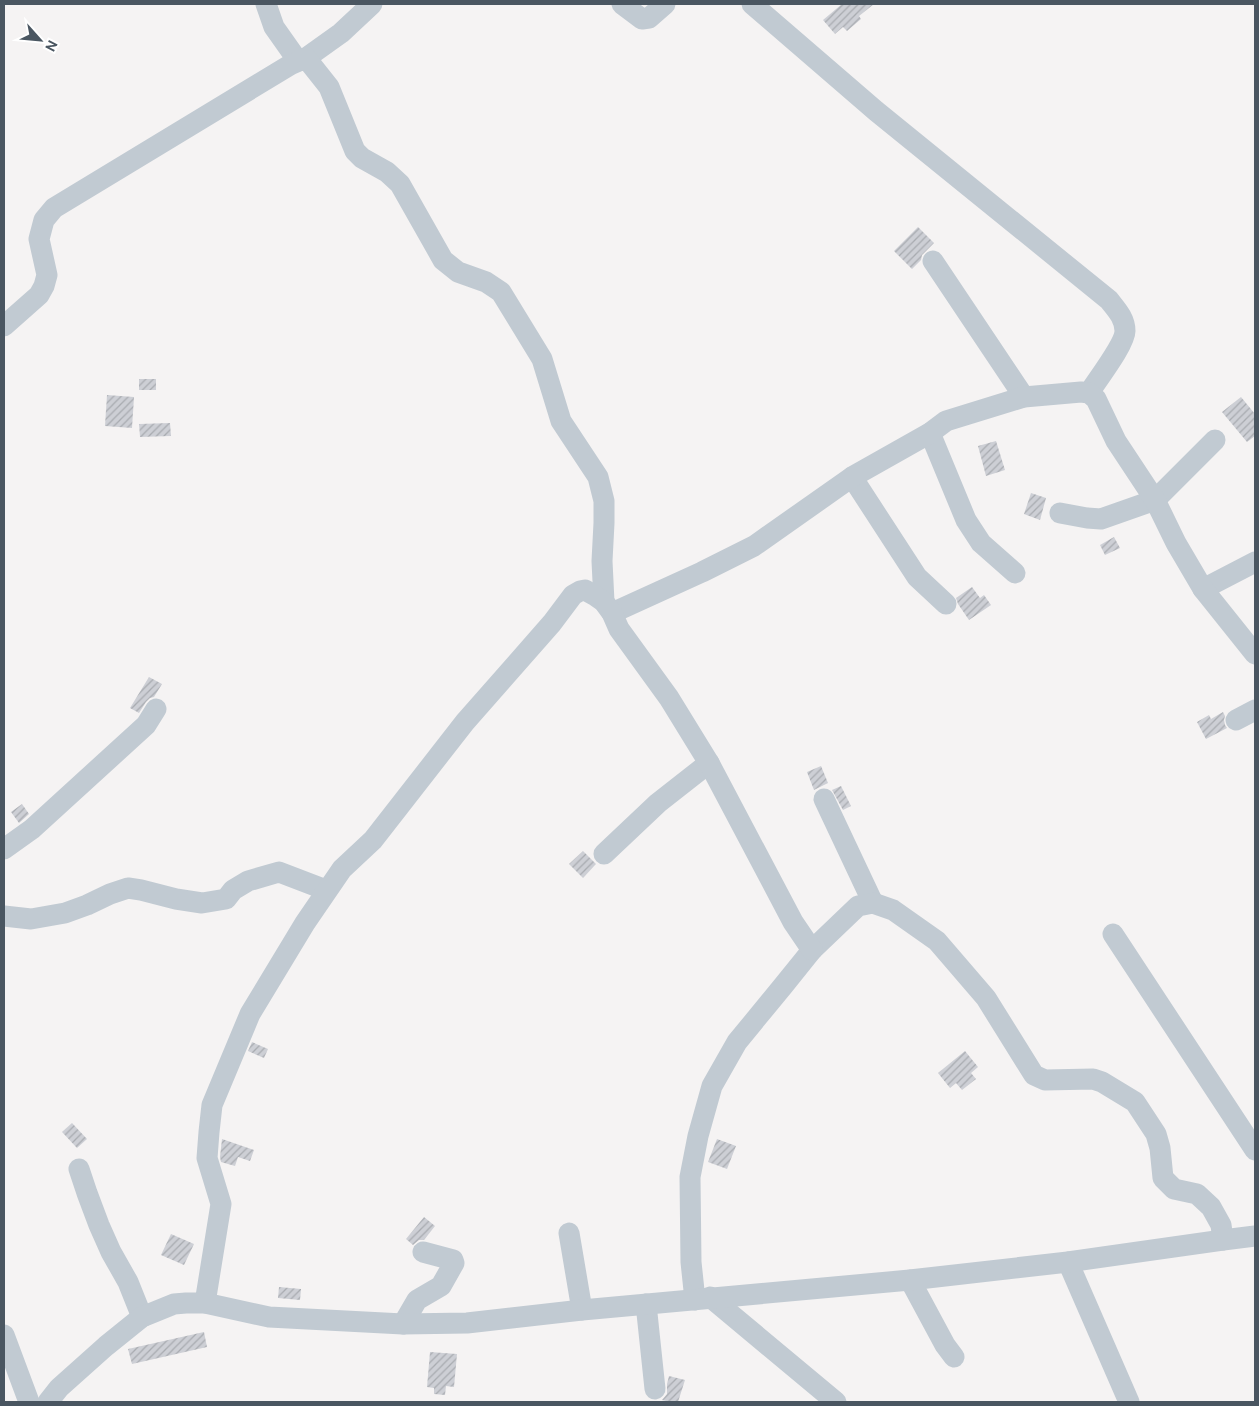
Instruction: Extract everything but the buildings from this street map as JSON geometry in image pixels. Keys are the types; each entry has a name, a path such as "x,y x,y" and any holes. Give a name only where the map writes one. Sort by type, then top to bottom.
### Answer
{"street":[{"path":"266,4 274,27 329,87 355,151 362,158 387,172 400,184 443,260 449,266 458,272 486,282 506,297 542,359 561,421 598,477 604,501 602,560 608,608"},
{"path":"4,326 39,295 44,286 47,275 39,239 44,220 54,208 302,59 341,33 372,4"},
{"path":"622,4 642,19 649,18 666,4"},
{"path":"752,4 876,111 1109,300 1121,314 1125,332 1119,348 1089,393"},
{"path":"933,261 1024,397"},
{"path":"608,608 693,576 754,546 852,477 946,422 1024,397 1074,392 1089,393 1096,398 1116,441 1155,500 1176,543 1203,590 1255,654"},
{"path":"930,433 966,520 981,543 1015,573"},
{"path":"1060,513 1101,519 1155,500 1216,440"},
{"path":"852,477 917,577 946,604"},
{"path":"1203,590 1255,562"},
{"path":"205,1303 220,1204 207,1158 212,1105 250,1014 305,923 342,869 373,840 465,722 552,623 573,595 585,590 594,595 608,608 619,629 668,698 710,763 793,922 812,950"},
{"path":"4,849 32,829 146,725 156,709"},
{"path":"1236,720 1255,710"},
{"path":"604,854 658,804 710,763"},
{"path":"824,799 873,903"},
{"path":"4,916 30,919 64,913 128,888 202,903 226,899 233,890 248,881 279,872 326,890"},
{"path":"836,1402 702,1298 690,1262 690,1177 698,1136 712,1086 737,1042 812,950 858,906 873,903 893,910 936,941 986,998 1034,1075 1045,1080 1093,1079 1102,1082 1135,1102 1156,1134 1160,1148 1163,1178 1174,1189 1197,1194 1211,1207 1220,1225 1223,1240"},
{"path":"1113,934 1255,1150"},
{"path":"80,1169 87,1194 99,1224 111,1252 128,1282 142,1317"},
{"path":"568,1233 582,1310"},
{"path":"48,1402 59,1388 142,1317 174,1304 205,1303 270,1317 403,1324 468,1323 702,1298 910,1280 1068,1262 1255,1236"},
{"path":"403,1324 417,1300 441,1286 454,1263 453,1260 423,1252"},
{"path":"1068,1262 1129,1402"},
{"path":"910,1280 945,1345 954,1357"},
{"path":"646,1304 655,1389"},
{"path":"4,1336 29,1402"}]}
